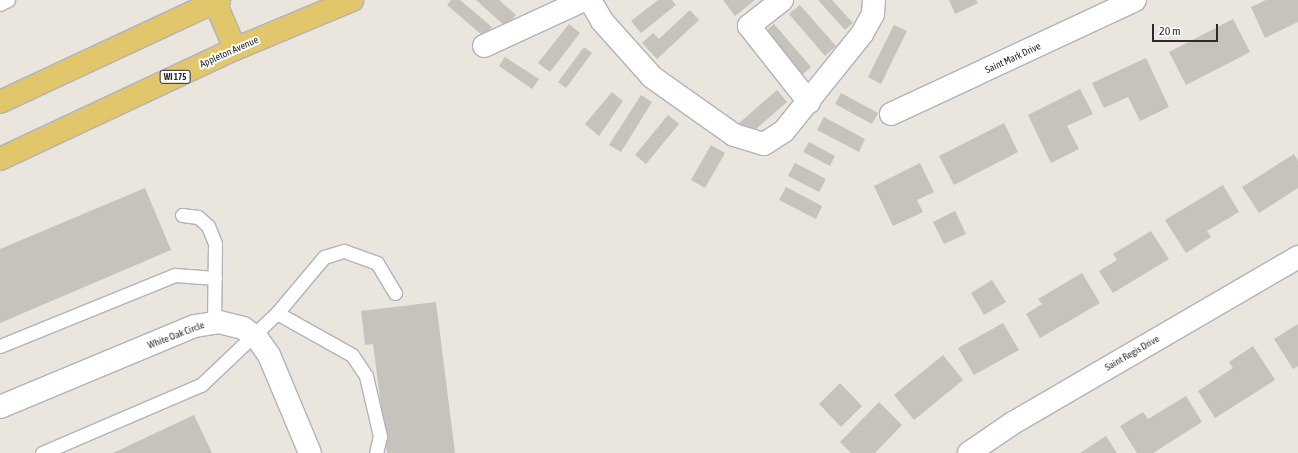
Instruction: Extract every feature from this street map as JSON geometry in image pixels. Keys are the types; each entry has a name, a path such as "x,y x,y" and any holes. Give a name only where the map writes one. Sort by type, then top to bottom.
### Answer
{"main road":[{"name":"Appleton Avenue","path":"0,159 235,49 352,0"},
{"path":"0,102 216,1 235,49"}],"street":[{"path":"484,46 584,0"},
{"path":"590,0 602,21 652,77 734,135 764,144 780,135 809,102 862,34 873,14 874,0"},
{"path":"782,0 749,26 809,102"},
{"name":"Saint Mark Drive","path":"891,114 1134,0"},
{"name":"Saint Regis Drive","path":"968,453 1013,422 1298,257"},
{"name":"White Oak Circle","path":"0,407 195,326 214,322 230,324 252,334 269,355 310,453"}],"lane":[{"path":"0,4 8,0"},
{"path":"182,215 198,217 208,226 215,243 214,322"},
{"path":"42,453 201,384 252,334 277,313 324,257 344,251 377,263 395,293"},
{"path":"0,346 175,275 215,278"},
{"path":"277,313 352,354 366,376 380,436 376,453"}],"building":[{"path":"451,0 460,0 492,27 483,36 447,5"},
{"path":"476,0 499,0 516,15 506,27"},
{"path":"658,0 672,0 676,5 641,33 631,21"},
{"path":"723,0 755,0 735,16"},
{"path":"818,0 832,0 853,23 845,30"},
{"path":"949,0 976,0 978,3 955,14"},
{"path":"1266,0 1298,0 1298,22 1265,38 1251,7"},
{"path":"800,5 836,46 825,56 789,14"},
{"path":"690,10 699,20 657,59 642,43 653,33 659,39"},
{"path":"1233,19 1250,52 1186,85 1169,52"},
{"path":"569,24 580,33 550,72 538,63"},
{"path":"774,24 811,67 800,77 763,33"},
{"path":"894,25 907,31 881,84 868,77"},
{"path":"584,47 592,53 566,88 558,82"},
{"path":"505,57 539,79 532,89 499,66"},
{"path":"1146,58 1169,107 1140,121 1128,97 1104,108 1092,83"},
{"path":"1080,89 1093,114 1067,126 1079,149 1051,163 1028,115"},
{"path":"777,90 787,102 748,136 738,124"},
{"path":"612,92 623,101 599,136 585,124"},
{"path":"841,93 878,113 872,124 835,104"},
{"path":"641,95 652,102 621,152 609,145"},
{"path":"668,115 679,124 646,164 635,155"},
{"path":"824,117 865,139 859,152 817,130"},
{"path":"1004,123 1018,152 954,185 939,156"},
{"path":"809,142 835,156 830,166 803,152"},
{"path":"711,145 725,153 705,188 691,180"},
{"path":"1294,154 1298,161 1298,188 1259,213 1242,187"},
{"path":"795,163 826,179 819,192 788,176"},
{"path":"920,163 934,192 917,200 923,212 893,226 874,186"},
{"path":"1223,185 1239,212 1207,231 1211,237 1186,253 1165,220"},
{"path":"786,187 822,206 816,219 779,200"},
{"path":"145,188 171,250 0,323 0,249"},
{"path":"955,211 966,234 944,244 933,222"},
{"path":"1151,231 1169,259 1113,293 1099,271 1117,260 1113,254"},
{"path":"1082,273 1100,303 1040,338 1026,314 1042,304 1038,299"},
{"path":"992,280 1006,302 984,315 971,293"},
{"path":"436,302 455,453 387,453 373,344 365,345 361,311"},
{"path":"1003,323 1019,350 974,375 958,348"},
{"path":"1298,324 1298,366 1293,369 1274,339"},
{"path":"1253,346 1275,380 1215,418 1198,391 1233,368 1229,362"},
{"path":"943,355 963,380 914,420 894,395"},
{"path":"840,383 862,406 841,427 819,404"},
{"path":"1186,396 1202,422 1153,453 1137,453 1120,426 1143,412 1148,419"},
{"path":"879,402 902,425 875,453 851,453 840,442"},
{"path":"194,415 212,453 113,453"},
{"path":"1106,436 1117,453 1080,453"}]}
